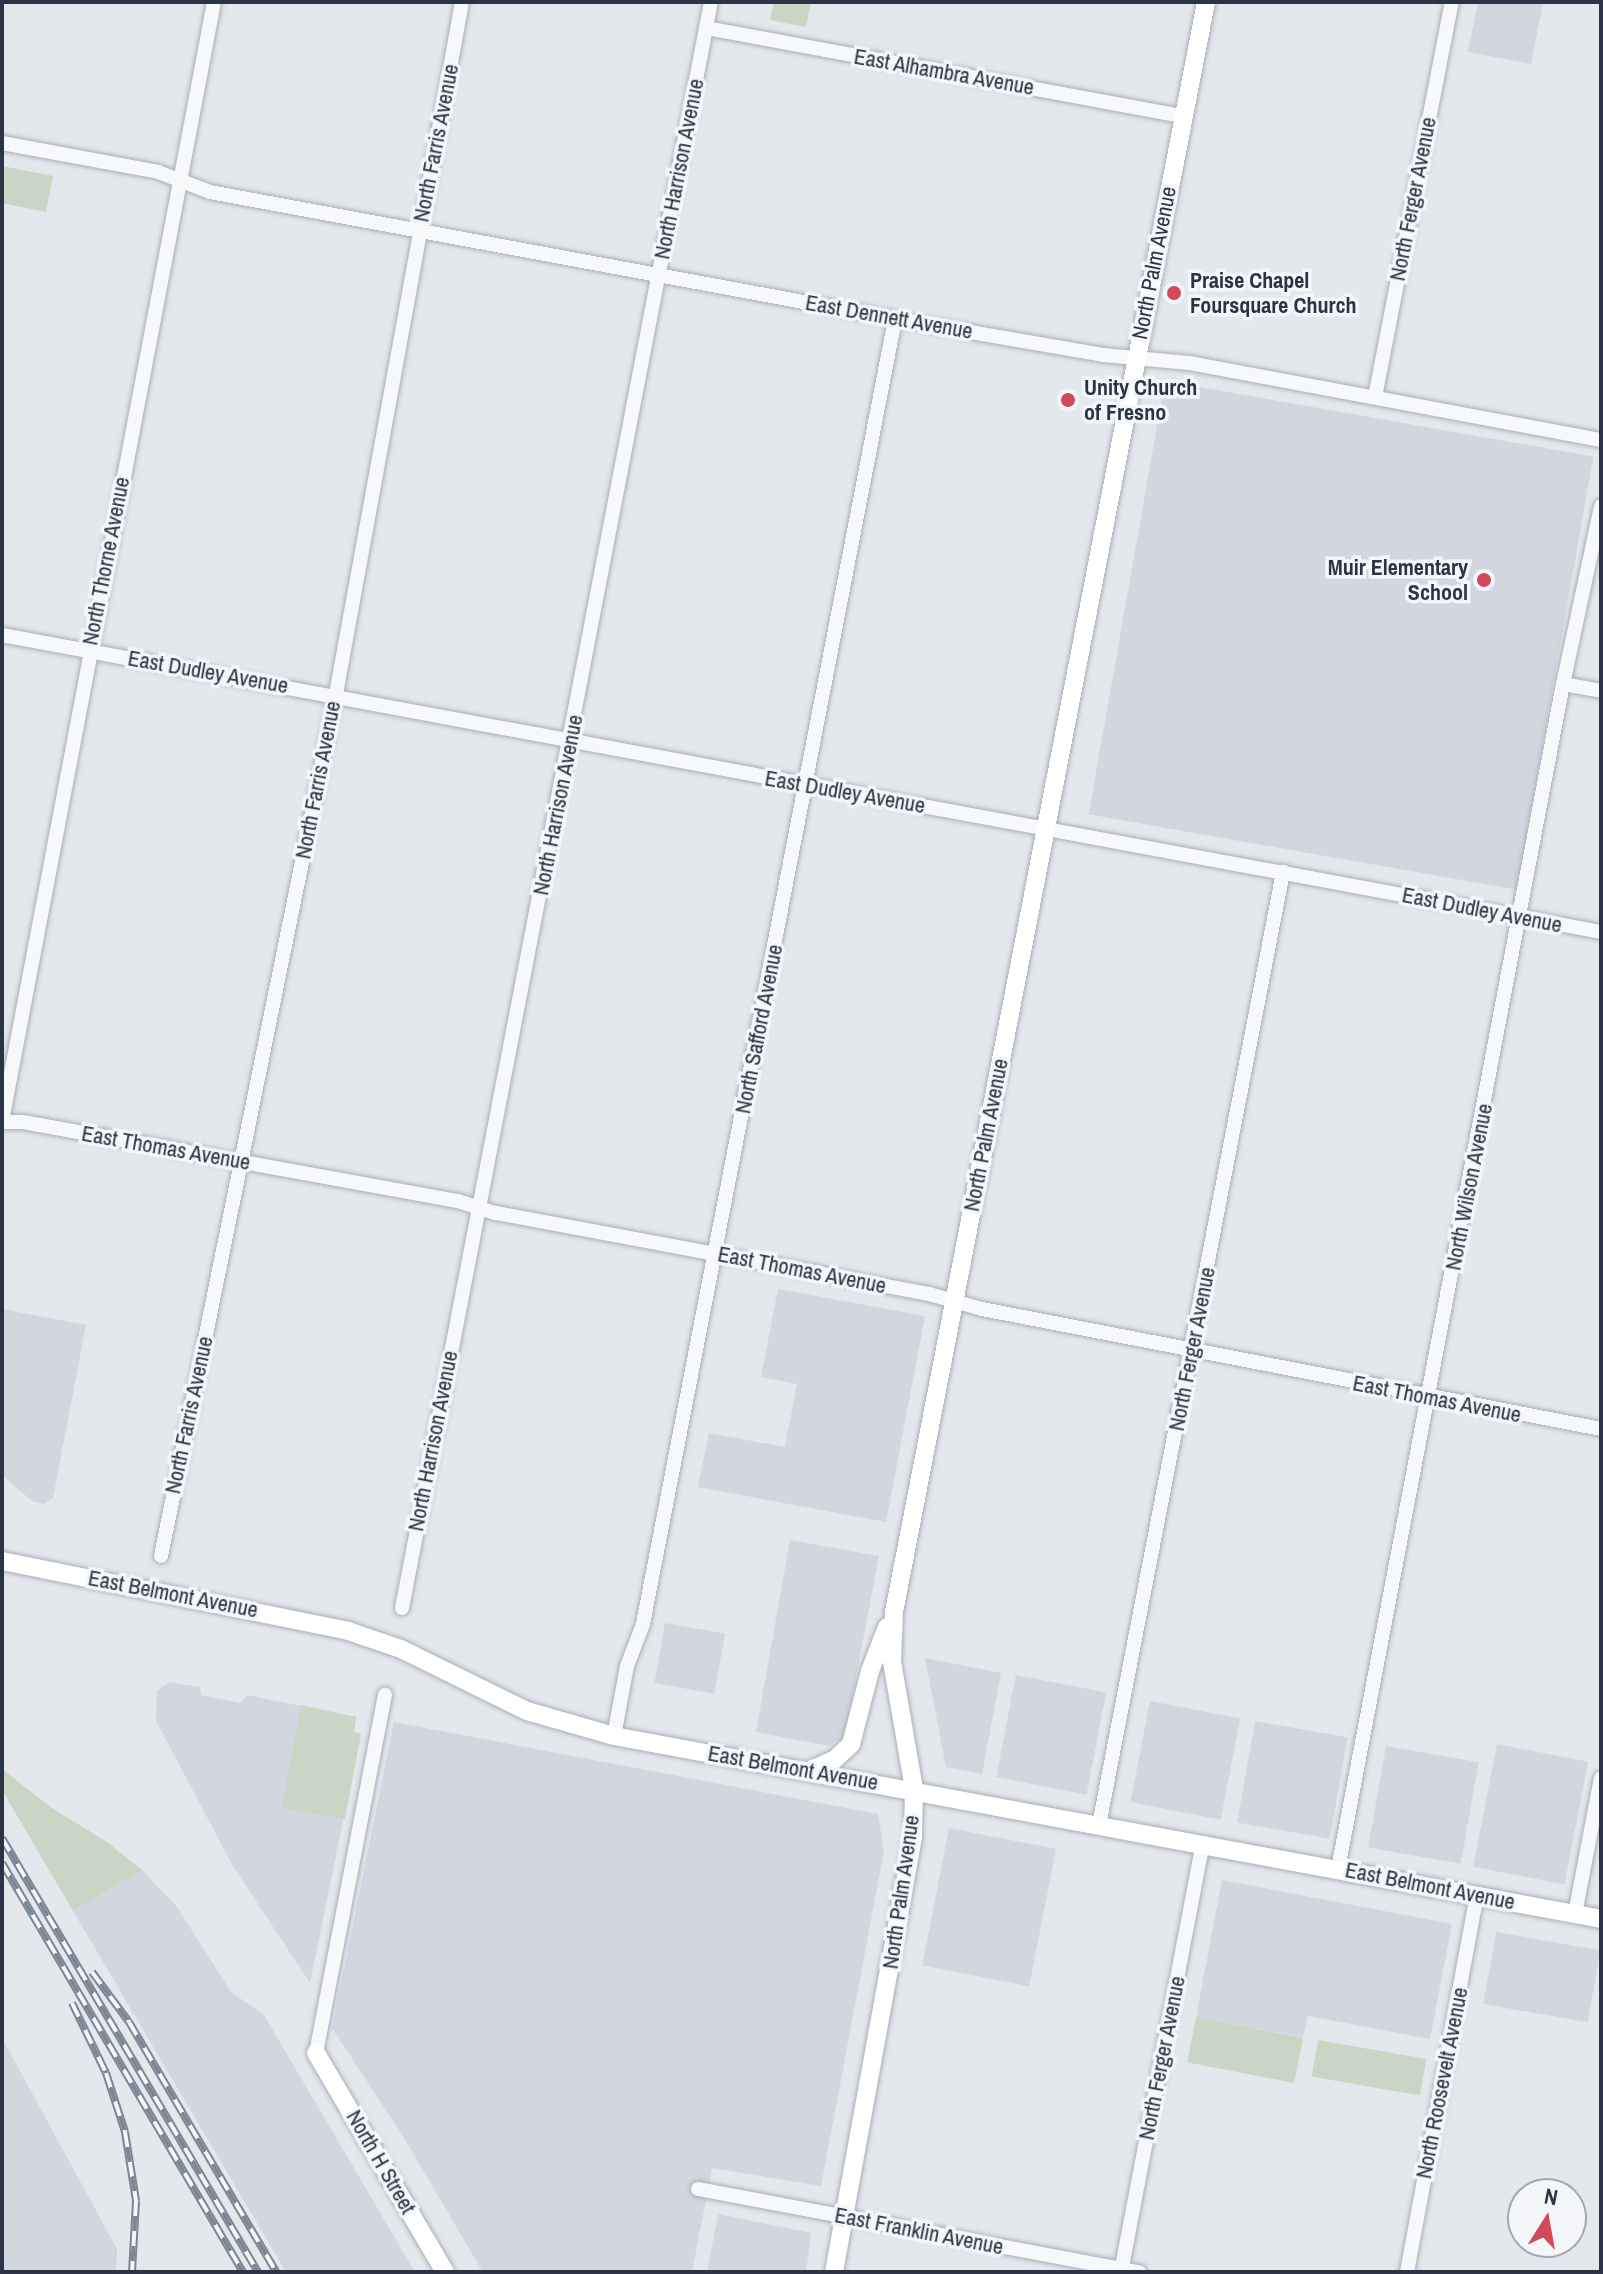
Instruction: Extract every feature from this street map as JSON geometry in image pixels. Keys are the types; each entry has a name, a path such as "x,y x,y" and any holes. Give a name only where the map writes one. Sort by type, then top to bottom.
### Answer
{"main road":[{"name":"North Palm Avenue","path":"834,2272 907,1874 914,1789 892,1662 894,1612 1206,2"},
{"name":"East Belmont Avenue","path":"2,1561 348,1631 401,1649 527,1711 614,1736 914,1789 1601,1919"},
{"path":"809,1771 834,1760 851,1744 875,1658 894,1612"},
{"name":"North H Street","path":"316,2053 445,2272"}],"street":[{"name":"North Thorne Avenue","path":"2,1122 88,652 214,2"},
{"name":"North Farris Avenue","path":"161,1556 336,694 462,2"},
{"name":"North Harrison Avenue","path":"402,1608 711,2"},
{"name":"North Ferger Avenue","path":"1375,397 1452,2"},
{"name":"East Alhambra Avenue","path":"706,28 1182,116"},
{"name":"East Dennett Avenue","path":"2,143 158,172 210,192 895,319 1136,358 1164,359 1601,440"},
{"name":"North Safford Avenue","path":"614,1736 627,1666 643,1624 895,319"},
{"name":"North Wilson Avenue","path":"1338,1869 1563,684 1601,506"},
{"name":"East Dudley Avenue","path":"2,635 336,694 571,742 1601,932"},
{"path":"1563,684 1601,691"},
{"name":"North Ferger Avenue","path":"1099,1825 1283,872"},
{"name":"East Thomas Avenue","path":"2,1122 23,1122 241,1161 1429,1398 1601,1429"},
{"path":"316,2053 385,1695"},
{"path":"1575,1914 1601,1778"},
{"name":"North Ferger Avenue","path":"1122,2271 1203,1844"},
{"name":"North Roosevelt Avenue","path":"1407,2272 1477,1895"},
{"name":"East Franklin Avenue","path":"698,2189 1139,2272"}],"shaded area":[{"path":"1478,2 1543,2 1531,64 1468,52"},
{"path":"1165,381 1593,457 1517,890 1089,814"},
{"path":"778,1289 925,1316 886,1522 698,1487 709,1433 785,1447 797,1384 761,1377"},
{"path":"2,1309 86,1325 53,1498 44,1504 32,1501 2,1475"},
{"path":"790,1540 879,1556 845,1735 829,1746 756,1732"},
{"path":"665,1623 725,1634 714,1694 654,1683"},
{"path":"925,1658 1001,1673 982,1774 946,1767"},
{"path":"1016,1675 1106,1693 1086,1795 996,1777"},
{"path":"169,1682 200,1687 201,1695 240,1703 247,1695 356,1717 354,1732 361,1734 310,1983 233,1866 156,1721 157,1691"},
{"path":"1150,1701 1240,1719 1221,1820 1130,1802"},
{"path":"1255,1721 1348,1737 1330,1839 1237,1822"},
{"path":"394,1722 878,1814 884,1851 821,2186 712,2168 692,2272 483,2272 401,2133 332,2028"},
{"path":"1497,1744 1588,1762 1564,1884 1473,1867"},
{"path":"1386,1746 1479,1762 1461,1864 1368,1847"},
{"path":"949,1828 1056,1849 1029,1986 922,1965"},
{"path":"142,1870 177,1907 231,1992 264,2015 415,2272 286,2272 73,1911"},
{"path":"1222,1880 1452,1924 1430,2039 1308,2016 1303,2037 1196,2017"},
{"path":"1496,1932 1600,1950 1588,2022 1483,2004"},
{"path":"2,2038 117,2249 116,2272 2,2272"},
{"path":"718,2214 811,2233 806,2272 707,2272"}],"green space":[{"path":"774,2 811,2 806,27 770,20"},
{"path":"2,166 53,176 46,212 2,203"},
{"path":"301,1705 356,1717 354,1732 361,1734 345,1819 282,1808"},
{"path":"2,1769 142,1870 73,1911 2,1790"},
{"path":"1196,2017 1303,2038 1294,2083 1187,2062"},
{"path":"1318,2040 1426,2059 1420,2096 1312,2076"}],"railway":[{"path":"2,1838 258,2272"},
{"path":"2,1863 243,2272"},
{"path":"92,1972 129,2022 276,2272"},
{"path":"72,2003 106,2073 125,2132 136,2201 132,2272"}],"place":[{"name":"Praise Chapel Foursquare Church","path":"1174,293"},
{"name":"Unity Church of Fresno","path":"1068,400"},
{"name":"Muir Elementary School","path":"1484,580"}]}
